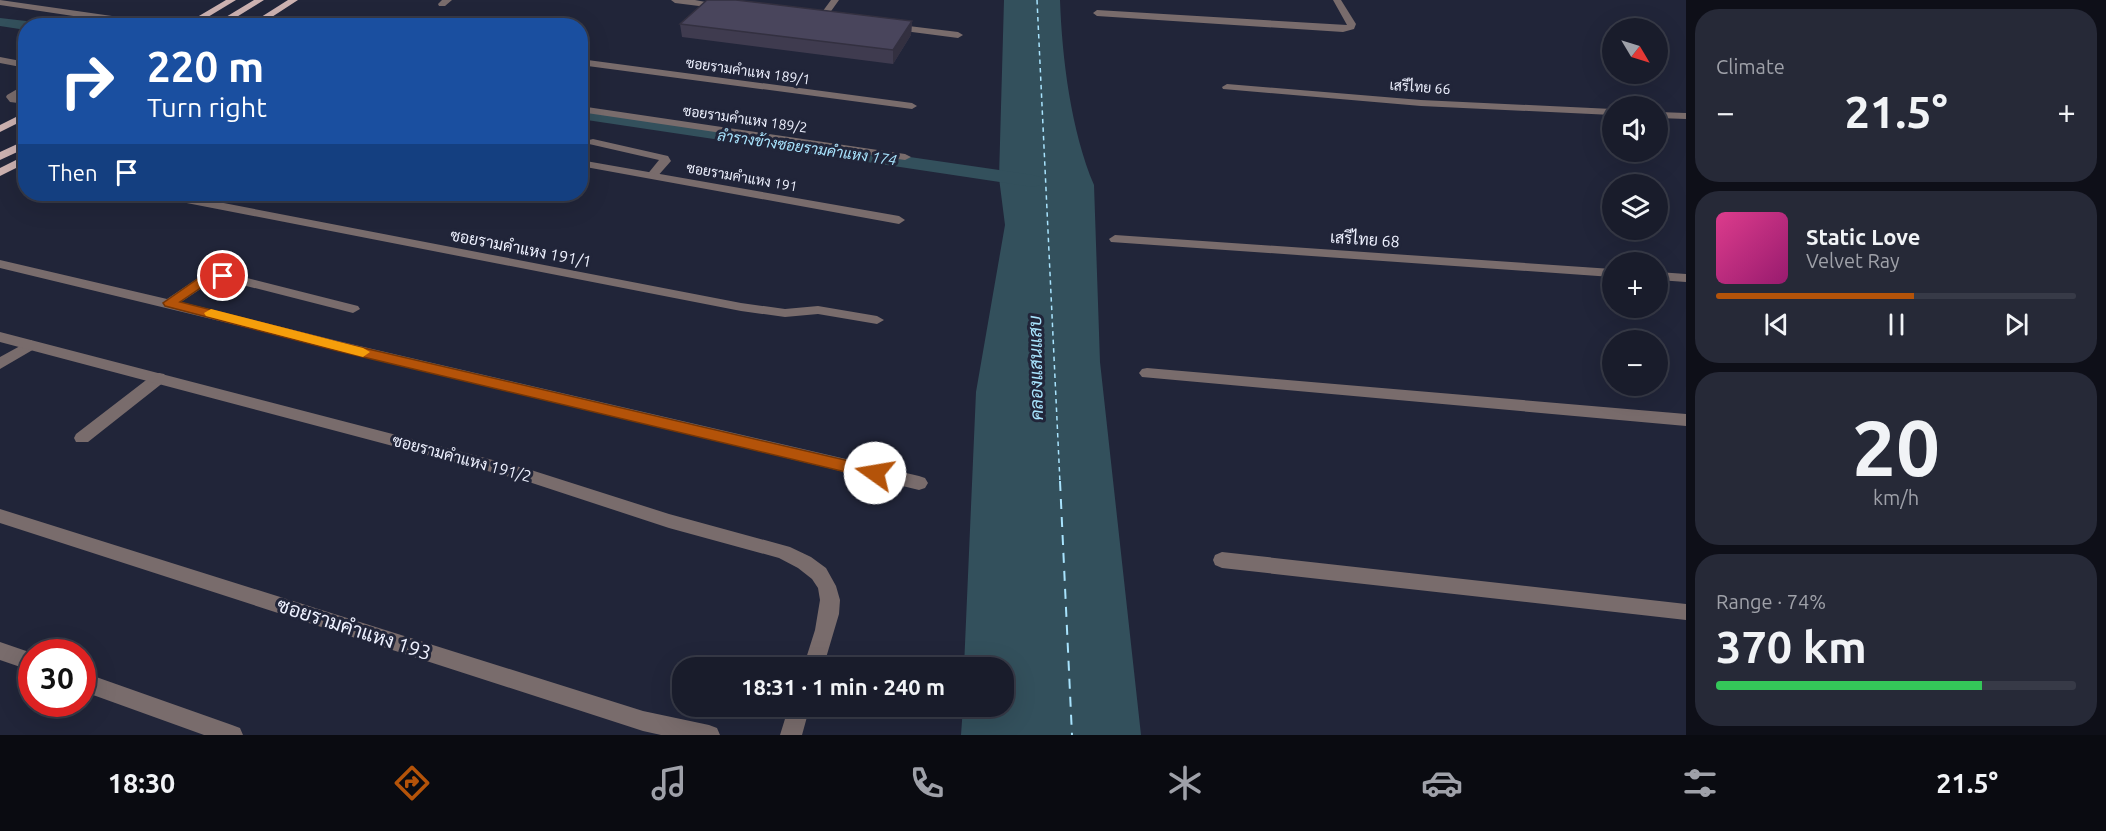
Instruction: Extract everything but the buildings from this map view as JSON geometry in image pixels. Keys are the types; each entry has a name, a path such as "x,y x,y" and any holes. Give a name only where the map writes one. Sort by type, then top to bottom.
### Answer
{"main road":[{"path":"200,18 232,0"},
{"path":"229,18 260,0"},
{"path":"244,18 274,0"},
{"path":"264,18 294,0"},
{"path":"0,129 18,119"},
{"path":"0,145 18,135"},
{"path":"0,157 18,147"},
{"path":"0,173 18,165"}],"street":[{"path":"675,0 732,7"},
{"path":"821,19 835,0"},
{"path":"1097,13 1343,29 1351,27 1352,24 1337,0"},
{"path":"0,2 107,18"},
{"path":"810,17 832,20"},
{"path":"878,26 958,35"},
{"path":"0,60 18,63"},
{"name":"ซอยรามคำแหง 189/1","path":"588,63 912,106"},
{"name":"เสรีไทย 66","path":"1227,87 1421,103 1602,112"},
{"path":"18,92 10,97 18,100"},
{"name":"ซอยรามคำแหง 189/2","path":"588,110 905,157"},
{"path":"1668,115 1686,116"},
{"path":"593,142 664,158 665,161 652,176"},
{"name":"ซอยรามคำแหง 191","path":"588,164 898,220"},
{"name":"ซอยรามคำแหง 191/1","path":"197,201 741,307 785,313 818,310 877,320"},
{"name":"เสรีไทย 68","path":"1115,239 1602,272"},
{"path":"0,264 919,483"},
{"path":"170,303 203,280 223,276 354,309"},
{"path":"1668,277 1686,278"},
{"name":"ซอยรามคำแหง 191/2","path":"0,338 531,476 669,521 784,552 802,560 819,572 831,598 830,617 817,657"},
{"path":"0,364 31,345"},
{"path":"1147,372 1686,420"},
{"path":"82,438 159,378"},
{"name":"ซอยรามคำแหง 193","path":"0,516 632,718 709,735"},
{"path":"1222,560 1686,612"},
{"path":"0,651 18,657"},
{"path":"96,686 232,735"},
{"path":"791,735 797,717"}],"water":[{"name":"คลองแสนแสบ","path":"1004,0 1060,0 1069,94 1079,141 1094,185 1100,362 1141,735 961,735 962,717 1014,717 1014,657 964,657 976,392 1005,225 999,178"}],"waterway":[{"name":"ลำรางข้างซอยรามคำแหง 174","path":"0,22 18,25"},
{"name":"ลำรางข้างซอยรามคำแหง 174","path":"588,115 1033,181"}],"ferry route":[{"path":"1037,0 1060,483"},
{"path":"1060,481 1072,735"}],"slow traffic":[{"path":"211,313 363,352"}],"route":[{"path":"223,276 203,280 170,303 338,346 875,473"}]}
